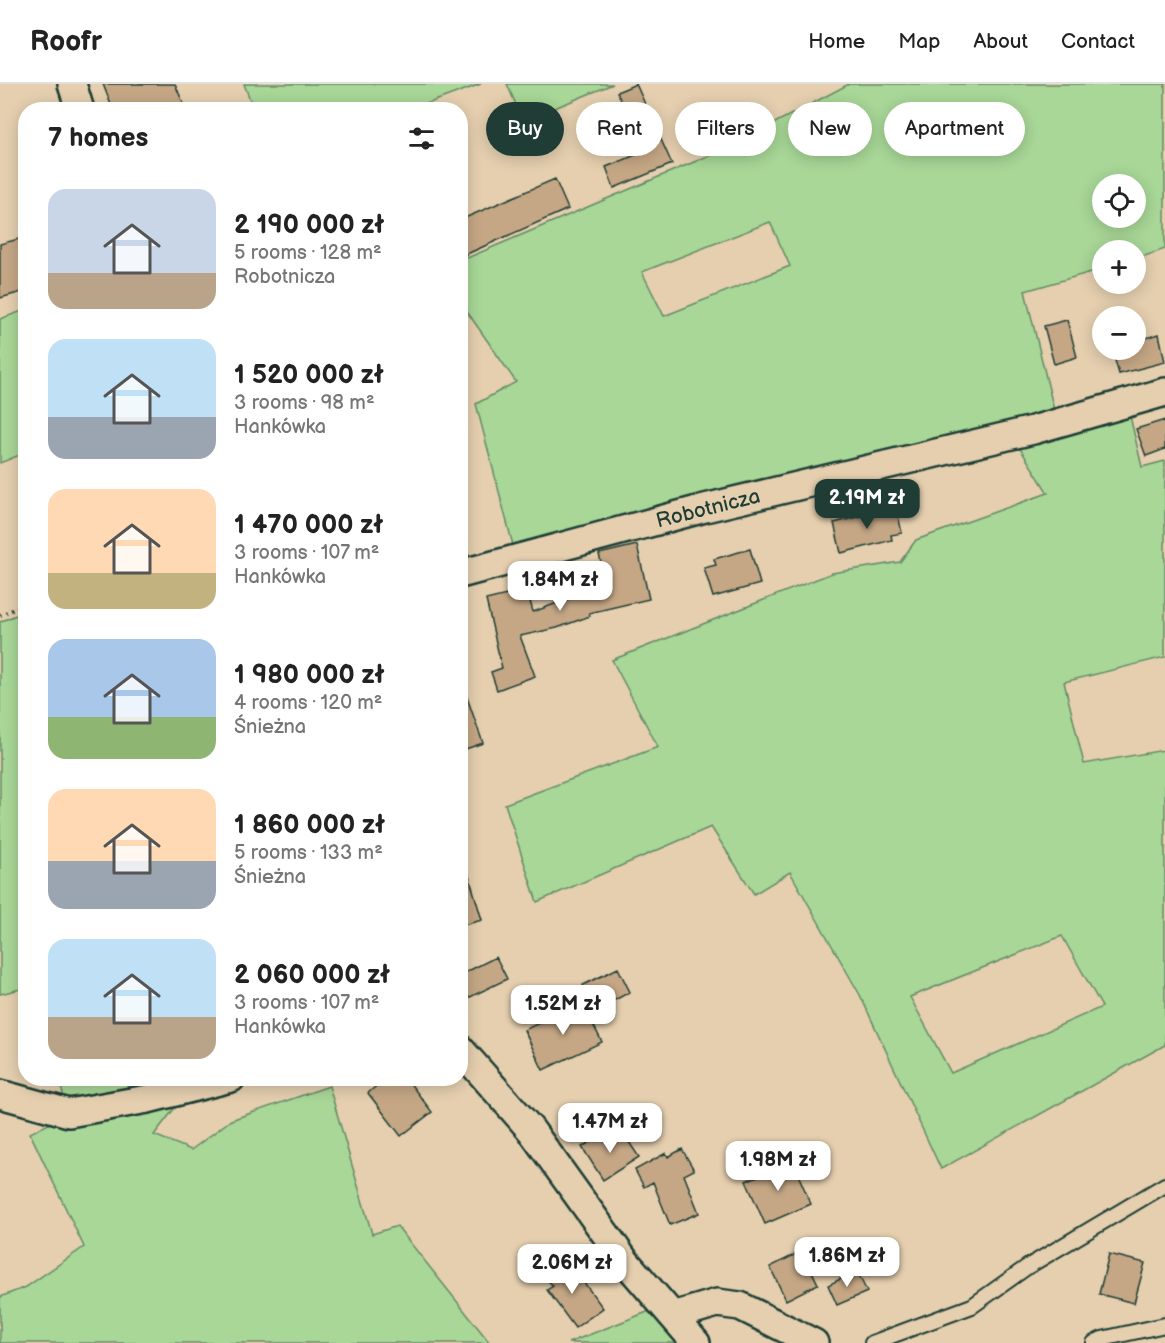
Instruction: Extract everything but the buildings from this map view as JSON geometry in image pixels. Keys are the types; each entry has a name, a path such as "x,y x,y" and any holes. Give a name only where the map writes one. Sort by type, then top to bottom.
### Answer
{"street":[{"path":"72,84 78,102"},
{"name":"Robotnicza","path":"468,572 705,508 1033,430 1165,392"},
{"path":"468,1058 531,1130 625,1261 696,1343"},
{"path":"0,1094 69,1113 148,1099 199,1086"},
{"path":"673,1316 717,1303 740,1306 813,1343"}],"lane":[{"path":"872,1343 972,1306 1028,1267 1165,1185"},
{"path":"1094,1343 1102,1339 1165,1325"}],"path":[{"path":"0,615 18,607"}],"green space":[{"path":"244,84 481,84 432,102 251,102"},
{"path":"507,84 613,84 564,104 564,102 515,102"},
{"path":"849,84 1165,84 1165,249 1146,256 1146,240 1092,240 1092,272 1025,291 1054,410 514,549 476,404 516,382 468,313 468,258 708,156 776,156 776,122 788,116 788,156 872,156 872,102 815,102","holes":["770,222 790,266 664,316 642,272"]},
{"path":"18,313 18,456 0,463 0,319"},
{"path":"1129,412 1142,467 1165,461 1165,657 1064,682 1084,764 1164,750 1165,752 1165,1045 941,1169 860,995 790,872 754,894 711,827 537,902 505,804 658,747 612,660 832,573 900,562 916,540 1048,493 1019,447","holes":["1062,936 1102,1007 951,1073 910,997"]},
{"path":"18,614 18,990 0,994 0,622"},
{"path":"61,1086 160,1086 66,1103"},
{"path":"329,1086 372,1234 397,1226 490,1343 0,1343 0,1297 26,1287 84,1247 30,1133 61,1118 184,1096 154,1135 191,1150 231,1120"},
{"path":"655,1309 684,1343 568,1343"}]}
